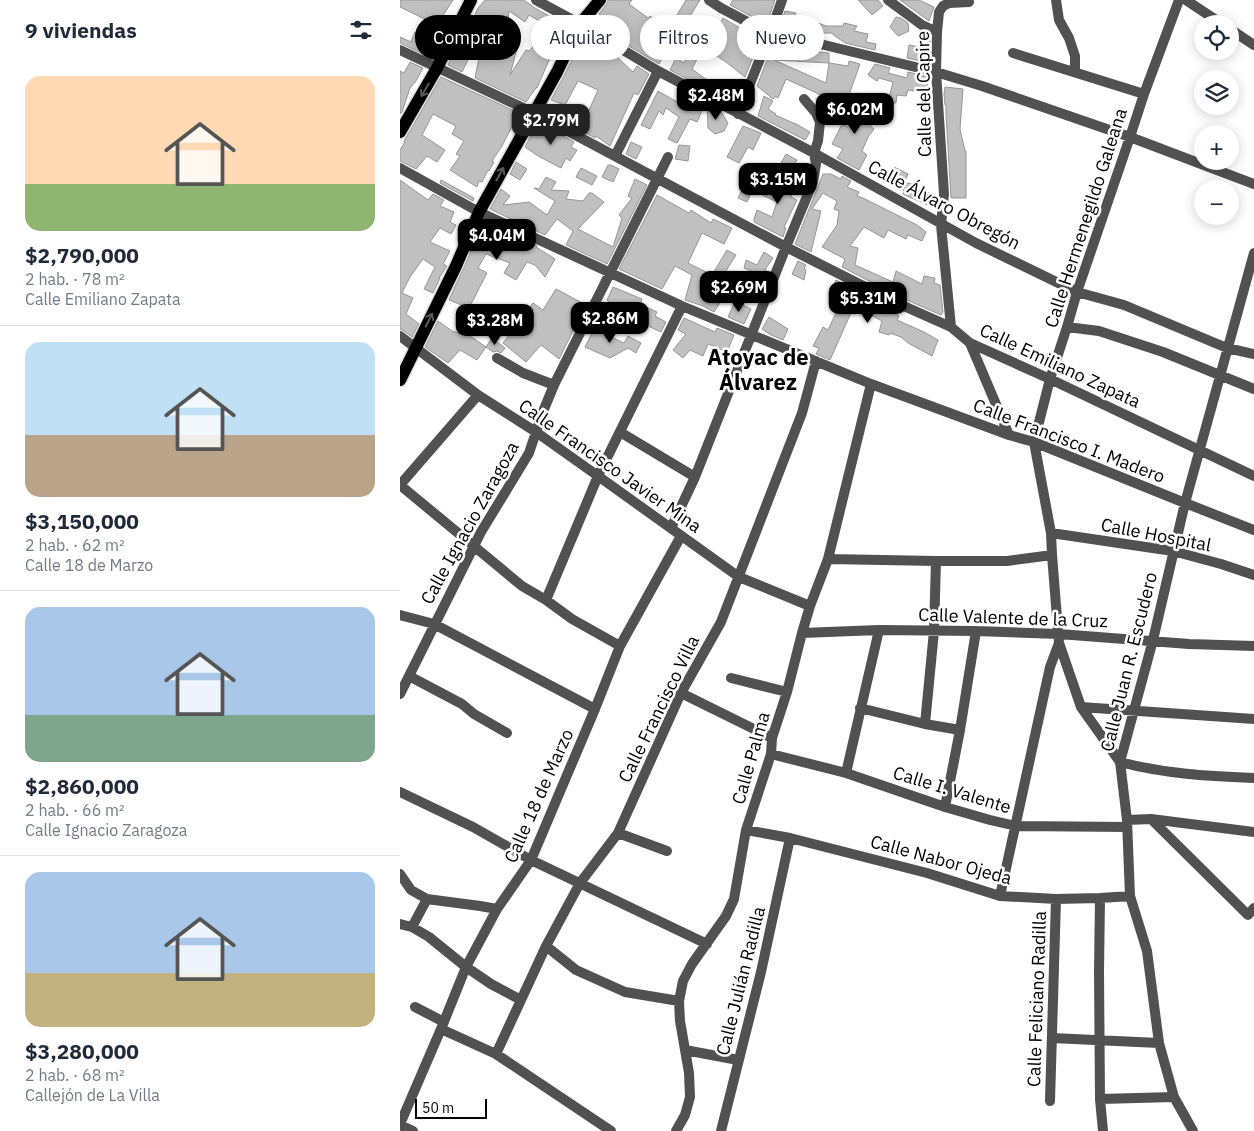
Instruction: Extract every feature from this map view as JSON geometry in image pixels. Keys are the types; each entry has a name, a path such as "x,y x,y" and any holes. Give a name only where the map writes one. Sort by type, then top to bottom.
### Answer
{"main road":[{"path":"400,132 437,68 471,0"},
{"path":"588,15 600,0"},
{"path":"400,380 456,266 479,212 562,60"}],"street":[{"name":"Calle Álvaro Obregón","path":"536,0 564,15"},
{"path":"709,0 737,16"},
{"path":"777,15 782,0"},
{"path":"888,0 922,24 937,32"},
{"path":"1056,0 1059,20 1069,38 1074,56 1075,72"},
{"name":"Calle Hermenegildo Galeana","path":"1120,762 1081,707 1059,638 1051,532 1034,442 1050,379 1076,292 1144,94 1179,0"},
{"path":"1186,0 1208,15"},
{"name":"Calle del Capire","path":"951,327 941,225 944,194 936,72 937,32 939,12 943,6 949,3 969,2"},
{"path":"1239,35 1254,45"},
{"path":"824,44 936,72 982,86 1130,137 1254,184"},
{"name":"Calle Emiliano Zapata","path":"400,50 534,113 786,247 897,303 951,327 970,343 1254,476"},
{"path":"1014,53 1144,94"},
{"name":"Calle Álvaro Obregón","path":"630,54 738,114 814,153 976,244 1076,292 1124,305 1228,348 1254,354"},
{"path":"738,114 759,60"},
{"path":"615,156 658,71"},
{"path":"671,528 695,477 813,182 816,164 814,153 818,141 820,122 816,113 804,99"},
{"name":"Calle Ignacio Zaragoza","path":"400,694 481,532 529,453 554,385 668,157"},
{"path":"400,168 479,212 610,273"},
{"name":"Calle Juan R. Escudero","path":"1192,1131 1174,1097 1159,1043 1147,951 1130,896 1127,824 1120,762 1153,640 1185,504 1254,253"},
{"name":"Calle Francisco I. Madero","path":"610,273 682,306 871,384 1034,442 1254,530"},
{"path":"546,600 598,476 682,306"},
{"path":"1066,327 1099,331 1163,352 1254,389"},
{"name":"Calle Francisco Javier Mina","path":"400,336 478,395 536,432 739,578 810,606"},
{"path":"970,343 1010,435"},
{"path":"497,358 523,373 554,385"},
{"name":"Calle Francisco Villa","path":"496,1054 546,946 580,883 618,833 681,693 722,622 802,413 816,361"},
{"name":"Calle Palma","path":"676,1131 685,1115 690,1097 689,1073 680,1020 679,1001 683,981 692,964 726,916 734,899 746,830 770,754 772,738 787,692 810,606 828,559 871,384"},
{"path":"478,395 400,485 522,586 546,600 572,619 620,646"},
{"path":"620,432 695,477"},
{"name":"Calle Hospital","path":"1051,532 1173,551 1254,575"},
{"name":"Calle 18 de Marzo","path":"400,1124 466,967 497,909 531,860 620,646 681,536"},
{"path":"828,559 1007,561 1052,555"},
{"path":"925,724 934,631 936,561"},
{"path":"400,615 434,624 595,710"},
{"path":"846,773 879,630"},
{"name":"Calle Valente de la Cruz","path":"802,633 879,630 976,631 1059,638 1153,640 1189,644 1254,646"},
{"path":"945,806 960,730 976,631"},
{"path":"1000,896 1050,667 1059,638"},
{"path":"409,676 462,704 474,714 508,733"},
{"path":"731,678 787,692"},
{"path":"681,693 772,738"},
{"path":"1081,707 1254,719"},
{"path":"860,708 925,724 960,730"},
{"name":"Calle I. Valente","path":"770,754 846,773 945,806 1016,826 1127,824 1151,818 1254,832"},
{"path":"1120,762 1146,769 1203,776 1254,778"},
{"path":"400,792 473,827 531,860 706,944"},
{"path":"1151,818 1251,911"},
{"name":"Calle Nabor Ojeda","path":"746,830 790,838 928,873 1000,896 1056,899 1130,896"},
{"path":"618,833 667,851"},
{"name":"Calle Julián Radilla","path":"721,1131 761,972 790,838"},
{"path":"400,874 411,890 426,899 497,909"},
{"path":"1100,898 1100,1099 1103,1131"},
{"path":"412,927 426,899"},
{"name":"Calle Feliciano Radilla","path":"1050,1100 1056,899"},
{"path":"400,924 412,927 429,937 466,967 491,984 521,1000"},
{"path":"546,946 576,970 625,992 679,1001"},
{"path":"415,1007 443,1025 496,1054 611,1131"},
{"path":"1052,1038 1159,1043"},
{"path":"685,1050 738,1060"},
{"path":"1100,1099 1174,1097"},
{"path":"400,1124 413,1131"}],"building":[{"path":"400,0 453,0 443,15 416,15 400,7"},
{"path":"485,0 524,0 548,15 529,15 525,22 521,19 521,15 515,15 509,11 508,15 475,15"},
{"path":"608,0 632,0 629,4 644,15 640,15 640,53 630,47 630,15 600,15 599,14"},
{"path":"686,0 700,0 691,15 677,15"},
{"path":"733,0 775,0 770,15 749,15 730,5"},
{"path":"858,0 878,0 883,6 872,15"},
{"path":"900,0 919,0 934,7 929,21"},
{"path":"785,11 796,13 795,15 784,15"},
{"path":"896,17 908,23 909,31 898,36 890,27"},
{"path":"727,20 737,26 737,60 752,60 745,77 723,60 727,60"},
{"path":"844,23 857,26 854,31 868,34 866,42 876,44 875,50 845,43 831,33 824,33 824,25 843,26"},
{"path":"415,32 415,50 400,43 400,37 411,42"},
{"path":"924,33 930,36 929,63 907,58 909,45 925,48"},
{"path":"531,49 531,60 549,60 537,88 526,102 475,78 479,60 514,60 510,75 526,50 529,51"},
{"path":"824,52 829,53 829,63 774,60 824,60"},
{"path":"450,60 468,60 462,72 448,65"},
{"path":"572,60 620,60 633,72 637,66 649,74 638,95 634,93 610,146 596,136 595,138 554,116 561,104 584,121 598,90 578,81 565,105 551,100"},
{"path":"652,60 661,60 659,64"},
{"path":"675,60 684,63 685,60 696,60 692,69 704,78 725,87 728,80 742,86 735,104 670,70"},
{"path":"767,60 774,60 826,83 829,63 848,66 849,61 860,64 845,106 786,79 778,98 775,96 773,99 757,86"},
{"path":"410,62 423,68 410,88 400,114 400,71 404,73"},
{"path":"875,64 890,68 888,73 907,78 908,72 929,77 926,93 908,90 906,96 897,95 896,103 888,102 893,82 879,78 877,81 868,75"},
{"path":"441,77 519,113 492,161 494,162 489,171 482,182 479,181 477,187 450,170 460,156 456,154 464,141 452,134 456,126 433,114 422,135 445,150 437,162 427,156 416,169 400,161 400,150 404,141"},
{"path":"945,87 963,89 960,129 966,151 966,198 951,198"},
{"path":"658,91 686,107 691,96 705,104 697,122 690,119 677,143 668,139 679,117 666,108 663,115 659,111 650,129 641,125"},
{"path":"857,93 866,97 862,102 873,108 865,121 874,129 862,151 867,155 859,170 837,158 843,149 832,144 842,124 848,127 858,111 848,107"},
{"path":"764,96 773,101 768,109 775,115 810,132 805,140 758,116"},
{"path":"707,104 722,113 728,123 724,131 715,134 708,128"},
{"path":"538,123 547,130 548,128 574,142 571,147 577,150 570,161 566,158 561,168 525,147"},
{"path":"743,126 761,133 753,150 748,147 739,163 727,157"},
{"path":"631,142 642,147 636,159 626,154"},
{"path":"679,145 690,146 688,161 675,159"},
{"path":"786,154 797,160 792,169 781,163"},
{"path":"516,162 527,169 520,180 510,174"},
{"path":"608,165 619,169 613,182 602,177"},
{"path":"894,167 908,174 904,183 915,184 915,187 932,194 927,205 903,194 904,190 887,182"},
{"path":"581,168 597,176 592,185 576,177"},
{"path":"788,173 798,177 791,197 797,200 784,227 786,228 783,237 754,222 754,219 757,210 772,217 777,202 762,195 770,179 783,186"},
{"path":"823,174 831,174 841,179 842,176 851,181 847,187 859,192 857,196 917,225 926,232 922,241 908,235 906,239 888,230 884,238 864,227 850,246 858,248 855,265 893,282 896,271 922,284 924,276 935,278 934,283 940,285 943,312 941,315 900,297 842,267 845,259 822,247 837,225 839,211 834,209 837,201 823,193 812,209 821,211 811,252 795,244"},
{"path":"546,177 556,182 551,190 569,191 566,199 583,201 589,193 592,193 604,202 578,229 613,247 622,218 619,215 632,198 628,196 635,179 647,185 607,264 566,245 573,231 557,219 545,235 490,209 501,189 510,196 503,205 529,202 547,215 555,201 534,188 539,189"},
{"path":"400,180 428,200 433,194 444,200 440,206 454,212 450,222 456,225 451,234 440,228 430,242 450,251 443,264 447,266 439,278 433,293 424,289 435,267 423,259 410,277 402,293 413,298 406,314 419,324 412,337 400,329"},
{"path":"441,180 474,198 473,201 440,183"},
{"path":"744,186 752,191 747,202 738,198"},
{"path":"657,195 689,213 691,210 711,223 713,219 732,228 724,244 702,233 688,263 712,275 727,250 736,255 724,274 734,281 714,312 685,300 692,275 675,266 662,289 619,269"},
{"path":"484,222 537,246 555,259 545,277 535,265 527,262 516,280 504,273 510,263 486,254 478,268 487,273 469,308 449,300"},
{"path":"764,252 773,258 766,268 765,277 744,268 746,260 757,265"},
{"path":"798,261 806,265 804,280 792,274"},
{"path":"836,280 849,287 848,290 899,316 897,320 938,340 932,356 901,337 879,332 882,321 854,306 830,360 816,354 819,348 813,346 823,327 828,330 842,300 830,294"},
{"path":"613,287 642,299 640,304 657,312 655,316 666,322 661,332 633,319 630,325 605,313 610,303 607,300"},
{"path":"556,289 586,305 559,359 541,345 526,362 503,343 533,303 543,310"},
{"path":"735,301 751,309 744,324 728,317"},
{"path":"769,317 788,329 783,340 762,329"},
{"path":"684,318 715,332 717,328 734,335 727,352 708,344 703,356 690,350 683,358 673,350 686,334 678,330"},
{"path":"438,321 452,331 465,335 466,333 486,347 477,360 460,350 448,363 425,347"},
{"path":"594,329 624,343 628,336 641,343 636,353 628,348 610,358 585,347"},
{"path":"492,338 505,348 501,353 493,352 486,347"}],"district":[{"name":"Atoyac de Álvarez","path":"758,370"}]}
